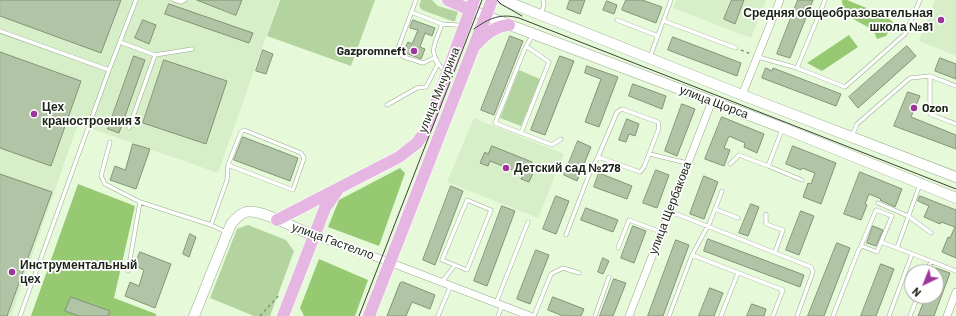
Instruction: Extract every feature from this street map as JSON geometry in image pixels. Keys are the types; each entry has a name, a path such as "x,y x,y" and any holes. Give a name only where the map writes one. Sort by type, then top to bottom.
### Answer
{"main road":[{"path":"448,0 472,5"},
{"name":"улица Мичурина","path":"369,316 492,0"},
{"name":"улица Щорса","path":"503,0 742,95 956,177"},
{"name":"улица Щорса","path":"472,5 485,16 783,128 921,182 956,198"},
{"name":"улица Мичурина","path":"283,316 325,208 339,188 399,157 417,143 424,132 472,5"},
{"path":"472,51 481,39 490,31 502,25 509,25"},
{"path":"278,220 339,188"},
{"name":"улица Гастелло","path":"194,316 227,232 231,224 239,216 247,212 258,212 314,236"}],"street":[{"path":"742,95 780,0"},
{"name":"улица Щербакова","path":"629,316 712,101"},
{"name":"улица Гастелло","path":"314,236 390,262 530,316"},
{"path":"947,316 956,292"}],"lane":[{"path":"20,316 109,70 136,0"},
{"path":"174,0 181,2 185,0"},
{"path":"416,0 397,51 404,57 423,63 434,58"},
{"path":"541,15 544,5 543,0"},
{"path":"650,58 671,0"},
{"path":"797,68 825,0"},
{"path":"758,57 797,68 845,87 905,34 920,0"},
{"path":"411,12 442,24 464,27"},
{"path":"617,20 658,36"},
{"path":"664,21 736,48"},
{"path":"442,24 432,51 434,58 446,74"},
{"path":"0,31 109,70"},
{"path":"533,33 526,46 495,123 552,144 561,139"},
{"path":"120,42 155,55 192,49"},
{"path":"521,133 549,62 526,46"},
{"path":"129,128 155,55"},
{"path":"387,105 417,88 426,87 438,64"},
{"path":"852,137 857,124 910,78 930,76 956,86"},
{"path":"930,76 930,114 956,124"},
{"path":"566,235 590,172 617,112 622,109 658,122 659,128 650,154 640,172 598,157"},
{"path":"768,166 783,128"},
{"path":"211,225 227,180 228,165 241,132 244,130 301,153 304,158 292,190 228,165"},
{"path":"110,142 101,176 105,184 140,202 211,225 227,232"},
{"path":"650,154 687,164"},
{"path":"730,164 739,155 802,180"},
{"path":"897,248 921,182"},
{"path":"669,316 692,255 722,192"},
{"path":"467,200 491,210 467,270 454,265 442,260 467,200"},
{"path":"128,271 140,202"},
{"path":"878,203 908,216 932,233"},
{"path":"715,209 738,218"},
{"path":"833,316 876,210 892,216 877,252 862,246"},
{"path":"669,211 811,267 813,272 797,316"},
{"path":"766,214 766,224 783,230 775,252"},
{"path":"618,248 628,220 661,232"},
{"path":"498,316 499,304 528,222"},
{"path":"881,242 956,271"},
{"path":"889,316 912,254"},
{"path":"692,255 784,290 774,316"},
{"path":"442,282 454,265"},
{"path":"534,316 551,274 563,268 579,273"},
{"path":"721,316 738,273"},
{"path":"595,316 609,277"},
{"path":"438,316 451,285"},
{"path":"910,316 915,304"}],"path":[{"path":"736,48 758,57"},
{"path":"260,316 282,293"}],"shaded area":[{"path":"0,0 279,0 218,173 78,124 11,316 0,316"},
{"path":"280,0 375,0 351,66 267,36"},
{"path":"421,0 432,0 438,6 458,12 455,21 422,10 419,6"},
{"path":"676,0 766,0 751,38 673,8"},
{"name":"Средняя общеобразовательная школа №81","path":"935,0 956,0 956,56 919,41"},
{"path":"519,70 540,79 521,126 500,118"},
{"name":"Детский сад №278","path":"474,118 564,154 538,218 447,182"},
{"path":"248,225 286,240 294,251 270,316 254,316 210,298 237,229"}],"green space":[{"path":"842,0 847,0 886,16 894,23 886,36 877,39 873,30 848,16 843,10"},
{"path":"849,35 858,47 822,71 807,63"},
{"path":"400,168 405,173 379,246 328,227 339,200"},
{"path":"78,184 135,206 114,298 156,314 156,316 31,316"},
{"path":"319,259 368,280 355,316 304,316 300,308"}],"building":[{"path":"0,0 121,0 101,53 0,16"},
{"path":"197,0 242,0 236,15"},
{"path":"570,0 585,0 580,14 567,9"},
{"path":"626,0 642,0 662,7 656,23 622,10"},
{"path":"732,0 744,0 735,24 724,19"},
{"path":"798,0 813,0 790,58 777,54"},
{"path":"607,1 617,5 614,14 603,10"},
{"path":"169,4 253,33 249,43 165,14"},
{"path":"143,20 156,25 149,44 135,38"},
{"path":"413,20 435,28 432,36 425,33 420,47 425,49 421,59 403,52 408,42 412,44 418,30 410,28"},
{"path":"510,36 523,41 494,115 481,110"},
{"path":"673,37 741,63 737,76 668,50"},
{"path":"907,46 916,56 858,108 849,97"},
{"path":"263,50 273,54 266,74 256,71"},
{"name":"Цех краностроения 3","path":"0,52 81,81 51,166 0,148"},
{"path":"134,56 145,60 119,133 108,129"},
{"path":"560,56 574,61 545,135 531,130"},
{"path":"940,58 956,64 956,79 935,71"},
{"path":"164,60 227,81 206,144 143,123"},
{"path":"587,66 618,77 599,127 585,122 601,79 585,73"},
{"path":"766,68 772,71 773,68 841,94 836,106 762,78"},
{"path":"633,84 666,96 662,109 629,96"},
{"path":"908,92 920,96 911,117 956,135 956,149 894,126"},
{"path":"682,104 695,109 677,156 665,151"},
{"path":"722,117 764,134 757,153 744,147 745,143 729,136 724,148 730,150 724,166 705,159"},
{"path":"627,119 639,124 635,136 629,134 626,142 619,140"},
{"path":"243,137 298,158 290,181 234,160"},
{"path":"578,141 591,147 577,181 564,175"},
{"path":"133,144 150,149 136,189 110,180 115,166 125,170"},
{"path":"492,146 532,162 529,172 533,173 529,182 521,179 523,174 490,161 488,166 480,163 485,152 488,154"},
{"path":"793,146 836,163 821,204 803,197 808,183 811,184 815,173 802,168 801,170 786,164"},
{"path":"656,170 669,175 657,208 643,203"},
{"path":"860,172 902,189 895,207 869,194 865,204 867,205 861,220 844,214"},
{"path":"599,173 632,186 627,199 594,187"},
{"path":"0,174 52,192 7,316 0,316"},
{"path":"704,176 718,182 704,219 690,214"},
{"path":"451,186 463,191 435,265 423,260"},
{"path":"556,196 569,201 556,234 543,229"},
{"path":"920,196 956,210 956,258 942,252 948,237 950,238 955,227 941,222 940,224 924,217 929,206 918,201"},
{"path":"751,204 759,207 748,236 739,233"},
{"path":"502,206 515,211 487,286 474,281"},
{"path":"586,208 618,220 613,232 581,220"},
{"path":"801,211 814,216 799,255 786,250"},
{"path":"633,226 646,231 634,263 621,258"},
{"path":"873,226 883,230 876,246 867,243"},
{"path":"190,234 196,237 189,257 183,254"},
{"path":"708,239 804,275 800,287 704,251"},
{"path":"676,240 689,245 663,316 648,316"},
{"path":"837,243 850,248 824,316 808,316"},
{"path":"536,250 549,255 530,304 517,299"},
{"path":"140,252 171,264 155,308 125,296 130,282 139,286 144,270 135,266"},
{"path":"603,258 609,261 603,274 598,272"},
{"path":"881,264 894,269 876,316 861,316"},
{"path":"944,271 950,273 944,289"},
{"path":"614,279 626,283 613,316 600,316"},
{"path":"403,282 435,295 430,309 412,302 406,316 387,316 400,283"},
{"path":"710,288 723,293 714,316 699,316"},
{"path":"71,297 110,311 108,316 79,316 65,311"},
{"path":"553,297 584,309 581,316 563,316 548,310"},
{"path":"752,304 766,309 764,316 747,316"},
{"path":"923,304 938,304 934,316 918,316"}],"tram line":[{"path":"359,316 482,0"},
{"path":"497,0 501,4 522,16"},
{"path":"474,29 490,19 501,16 519,18 956,189"}],"place":[{"name":"Средняя общеобразовательная школа №81","path":"941,20"},
{"name":"Gazpromneft","path":"414,51"},
{"name":"Ozon","path":"914,108"},
{"name":"Цех краностроения 3","path":"34,114"},
{"name":"Детский сад №278","path":"506,168"},
{"name":"Инструментальный цех","path":"12,272"}]}
